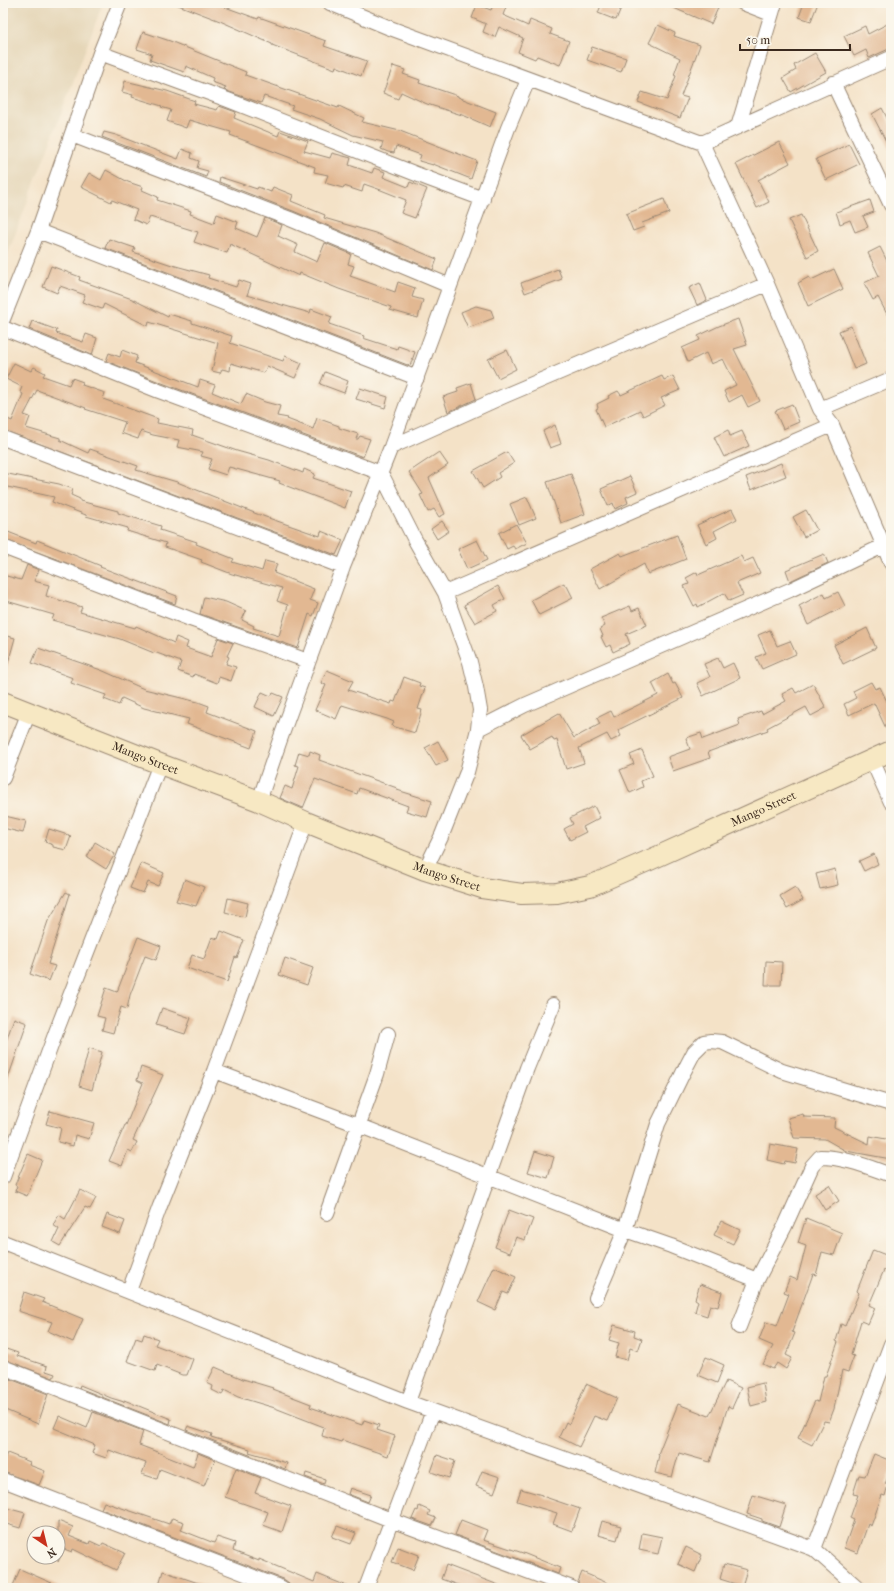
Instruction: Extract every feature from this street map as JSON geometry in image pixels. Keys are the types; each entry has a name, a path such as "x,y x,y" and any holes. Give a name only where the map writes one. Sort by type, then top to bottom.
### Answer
{"main road":[{"name":"Mango Street","path":"3,702 259,801 306,822 425,870 482,888 522,894 557,893 590,886 891,751"}],"street":[{"path":"3,319 38,231 100,53 120,3"},
{"path":"330,3 390,28 528,80 702,143 891,58"},
{"path":"738,127 773,9 743,3"},
{"path":"100,53 228,100 483,199"},
{"path":"259,801 343,567 391,447 508,128 528,80"},
{"path":"833,83 891,205"},
{"path":"72,136 290,219 450,286"},
{"path":"702,143 767,284 820,409 832,425 891,563"},
{"path":"38,231 417,378"},
{"path":"391,447 512,393 767,284"},
{"path":"3,328 159,391 381,473 415,540 445,593 470,662 480,710 478,729 467,772 442,835 425,870"},
{"path":"820,409 891,379"},
{"path":"445,593 832,425"},
{"path":"3,438 343,567"},
{"path":"478,729 525,705 776,596 883,546"},
{"path":"3,547 193,620 308,661"},
{"path":"3,778 29,712"},
{"path":"872,760 891,802"},
{"path":"3,1177 56,1032 160,764"},
{"path":"129,1291 160,1206 214,1071 306,822"},
{"path":"408,1402 527,1068 554,1004"},
{"path":"327,1213 377,1074 388,1034"},
{"path":"596,1298 625,1230 658,1124 694,1052 704,1042 711,1040 722,1042 782,1071 891,1104"},
{"path":"214,1071 358,1125 488,1177 625,1230 671,1246 756,1280"},
{"path":"739,1327 756,1280 785,1226 812,1166 820,1157 830,1157 860,1164 891,1175"},
{"path":"3,1242 408,1402 814,1549 858,1588"},
{"path":"814,1549 891,1344"},
{"path":"3,1368 391,1520 572,1588"},
{"path":"366,1588 432,1411"},
{"path":"3,1480 282,1588"}],"shaded area":[{"path":"3,3 103,3 3,266"}],"building":[{"path":"173,3 214,3 258,19 259,17 326,41 324,46 367,61 361,76 336,66 335,69 272,45 220,21"},
{"path":"494,3 506,7 503,15 528,26 530,20 552,29 550,34 569,41 560,65 537,56 535,59 518,52 523,38 499,27 495,37 483,32 486,24 472,18 477,5 491,10"},
{"path":"602,3 623,3 616,20 598,13"},
{"path":"662,3 707,3 718,8 711,24"},
{"path":"804,3 818,3 811,21 799,17"},
{"path":"891,22 891,48 869,58 866,50 854,56 844,36 865,26 868,34"},
{"path":"658,25 675,33 674,36 700,45 681,96 688,98 680,118 638,102 642,92 667,100 676,76 674,75 680,58 649,43"},
{"path":"143,32 170,41 246,72 245,75 338,108 339,106 364,118 362,122 400,131 477,161 471,179 433,164 419,161 421,155 396,146 394,153 388,152 381,149 383,142 353,135 320,119 291,109 293,106 264,96 261,103 224,90 226,87 212,82 213,78 186,66 184,72 150,60 152,54 137,49"},
{"path":"592,47 626,58 621,72 587,60"},
{"path":"815,53 826,72 791,92 783,78 796,70 794,65"},
{"path":"393,66 405,70 403,74 420,80 419,83 458,96 496,112 490,127 465,116 427,104 401,92 398,99 383,93"},
{"path":"125,81 167,91 195,101 194,104 217,110 219,106 236,112 234,118 278,136 280,131 308,141 304,151 330,158 332,153 351,158 349,165 372,173 374,168 385,172 383,177 408,187 410,182 427,189 415,218 401,213 406,200 381,190 364,184 362,192 344,186 343,188 325,183 328,175 314,172 315,167 230,135 231,132 189,120 186,128 167,121 171,110 132,97 133,95 122,92"},
{"path":"882,108 891,126 891,151 872,114"},
{"path":"104,132 116,135 178,159 182,149 192,153 191,158 199,161 197,168 208,171 206,177 102,137"},
{"path":"779,142 790,163 758,180 769,202 757,208 736,164"},
{"path":"849,144 859,164 826,180 816,159"},
{"path":"106,170 128,182 143,187 142,190 158,197 157,200 191,211 190,214 214,223 217,214 238,222 236,228 257,237 265,218 282,225 278,236 298,245 295,252 317,262 325,243 351,254 348,264 354,266 350,276 395,292 398,282 415,288 412,297 423,300 418,318 390,310 391,307 339,289 300,273 299,276 230,244 227,253 194,242 198,232 150,217 146,225 133,219 137,210 112,200 111,202 81,187 89,173 101,180"},
{"path":"220,177 271,192 273,187 293,195 291,201 325,215 324,218 375,233 437,259 433,270 293,211 219,182"},
{"path":"664,199 669,213 642,223 644,227 633,231 626,214"},
{"path":"870,200 874,212 863,216 868,227 855,232 850,220 840,224 836,212"},
{"path":"801,215 818,251 807,257 789,220"},
{"path":"109,239 135,248 133,252 209,275 208,278 236,287 239,280 251,284 247,295 310,313 311,309 332,317 329,324 364,336 363,338 397,349 398,346 415,352 410,366 105,248"},
{"path":"880,247 891,269 891,322 878,297 873,300 864,283 879,276 868,253"},
{"path":"51,266 80,277 79,280 132,299 168,317 169,314 232,336 230,343 283,361 285,356 302,363 295,378 267,366 264,373 231,363 230,371 222,369 220,373 212,371 218,343 149,322 148,326 104,304 102,309 82,302 85,295 60,286 57,293 43,287"},
{"path":"558,269 562,279 525,293 521,283"},
{"path":"834,269 843,289 808,306 798,283 809,277 811,280"},
{"path":"700,283 707,300 697,305 689,288"},
{"path":"476,306 491,310 494,318 468,328 461,312"},
{"path":"738,319 747,345 734,349 760,401 748,407 742,395 729,402 724,391 736,385 723,359 711,364 706,353 688,362 682,348 700,340 698,336"},
{"path":"32,321 57,330 56,333 83,342 86,334 97,338 92,355 29,329"},
{"path":"851,326 866,364 854,369 839,331"},
{"path":"122,350 137,356 135,363 198,387 200,380 215,385 212,392 241,404 246,394 265,402 280,406 277,416 288,418 287,419 313,429 317,418 339,426 339,428 358,434 356,439 360,436 370,439 363,457 106,361 109,353 120,357"},
{"path":"507,350 516,369 498,378 488,359"},
{"path":"14,363 31,371 34,367 45,373 43,376 69,385 72,378 83,382 82,385 105,393 103,399 158,419 157,423 193,430 192,435 237,451 269,460 303,473 304,469 315,474 313,478 351,491 345,508 279,483 280,481 229,467 226,475 208,469 212,459 201,456 203,452 177,447 179,440 141,431 138,439 121,433 125,422 85,409 86,408 37,390 24,415 30,417 26,428 60,438 60,440 88,453 90,449 138,466 136,470 177,482 257,514 320,536 321,531 343,540 336,555 3,430 3,417 12,421 23,394 20,392 22,387 6,379"},
{"path":"325,372 348,381 344,393 320,384"},
{"path":"662,376 664,380 673,376 680,390 661,398 665,405 643,416 640,410 604,427 596,409 598,408 597,404 609,398 608,396 618,391 621,395"},
{"path":"471,383 476,399 448,412 443,397 458,392 457,388"},
{"path":"360,388 388,397 385,408 356,399"},
{"path":"792,404 799,422 783,429 775,411"},
{"path":"555,425 561,444 550,448 543,431"},
{"path":"728,430 730,436 742,431 749,446 724,457 714,437"},
{"path":"439,452 448,465 429,478 445,514 439,517 434,509 428,512 420,495 423,494 409,472"},
{"path":"507,452 514,463 498,473 500,477 483,488 473,471"},
{"path":"781,463 786,476 751,490 746,477"},
{"path":"3,473 59,484 73,489 71,495 80,499 80,501 118,511 118,513 161,526 160,530 197,542 196,544 234,559 232,562 262,571 265,561 277,564 274,573 314,589 310,600 318,603 313,616 309,614 298,648 200,614 204,597 226,602 246,611 242,620 254,626 253,628 279,636 288,605 277,601 282,588 232,574 201,562 202,560 165,547 166,543 127,531 128,528 86,516 52,502 54,497 3,486"},
{"path":"571,474 585,514 561,523 547,482"},
{"path":"630,476 637,492 626,497 628,503 615,509 613,503 608,506 601,489"},
{"path":"527,497 536,518 519,525 510,504"},
{"path":"732,509 737,519 714,531 717,538 706,544 697,525"},
{"path":"806,510 817,530 804,537 793,517"},
{"path":"442,521 449,531 437,539 431,529"},
{"path":"516,524 527,543 515,549 513,546 507,549 499,533"},
{"path":"3,530 36,543 37,540 101,566 100,567 177,596 175,604 3,539"},
{"path":"677,535 686,559 648,574 644,564 600,589 590,569 620,553 622,556"},
{"path":"477,540 487,560 467,569 458,549"},
{"path":"824,554 828,563 790,581 786,570"},
{"path":"741,556 744,562 753,558 760,573 737,583 743,595 729,601 724,593 698,607 697,604 694,606 684,586 689,584 686,578 697,572 698,575"},
{"path":"27,565 39,570 34,581 49,585 46,596 82,607 80,612 135,628 136,626 174,643 176,637 188,642 186,648 211,657 218,638 233,643 227,656 229,657 226,664 236,667 231,681 219,677 217,683 194,674 193,677 178,671 181,662 120,639 52,620 54,615 3,600 3,575 21,580"},
{"path":"564,583 573,598 539,615 531,600"},
{"path":"498,586 505,599 494,605 497,611 475,623 464,605"},
{"path":"838,592 845,606 808,625 799,606 824,593 826,598"},
{"path":"630,606 632,611 639,608 647,625 626,634 630,644 613,652 610,645 606,647 601,637 603,636 600,629 605,626 601,618"},
{"path":"867,628 876,648 843,664 834,645"},
{"path":"770,630 777,646 790,641 796,654 762,669 756,657 766,653 758,635"},
{"path":"3,635 15,638 6,670 3,669"},
{"path":"38,648 101,670 144,689 209,706 207,712 257,731 251,748 187,724 189,719 144,708 122,698 119,705 104,699 106,695 71,683 73,678 32,663"},
{"path":"718,658 723,668 733,663 740,678 703,696 697,683 710,677 704,664"},
{"path":"327,670 353,681 348,690 391,704 392,701 395,702 404,677 420,683 419,686 425,688 418,709 422,710 415,733 392,726 394,722 387,719 342,705 336,719 315,710 326,685 321,683"},
{"path":"668,674 683,698 618,730 621,736 611,741 607,734 579,748 584,763 566,769 557,740 554,741 552,737 530,749 521,735 559,713 574,738 600,724 597,718 611,711 614,717 658,695 652,683"},
{"path":"871,682 875,689 880,687 891,710 891,739 874,703 849,715 844,704 856,698 853,691"},
{"path":"813,684 826,708 811,716 806,707 767,728 768,730 708,752 710,758 673,771 668,757 690,749 686,738 701,733 703,739 740,725 738,719 761,711 762,714 786,701 782,694 793,688 796,693"},
{"path":"262,692 271,696 273,693 283,697 274,716 255,707"},
{"path":"438,741 448,760 436,766 425,748"},
{"path":"642,750 653,776 641,781 643,787 630,793 620,770 634,764 630,755"},
{"path":"310,751 320,755 319,760 397,788 397,790 432,801 427,817 406,811 408,806 359,788 357,794 315,779 303,808 280,798 285,786 292,789 299,766 295,765 299,752 309,755"},
{"path":"594,806 600,818 583,827 586,832 570,840 564,829 573,824 570,818"},
{"path":"5,816 26,821 23,833 3,828"},
{"path":"49,829 71,836 66,850 53,847 53,845 45,842"},
{"path":"95,842 115,854 106,869 87,857"},
{"path":"874,854 878,864 864,871 859,861"},
{"path":"141,863 164,873 158,886 148,882 143,893 130,888"},
{"path":"835,869 838,885 820,889 816,874"},
{"path":"185,879 204,887 196,906 176,901"},
{"path":"795,887 803,900 787,909 780,896"},
{"path":"66,892 70,894 48,964 55,966 49,981 30,974 48,921"},
{"path":"228,898 248,903 245,917 225,912"},
{"path":"221,931 244,940 237,958 235,957 227,982 187,968 192,955 204,959 212,937 218,939"},
{"path":"138,937 161,946 156,960 145,956 130,995 127,1009 121,1007 113,1033 102,1030 105,1018 97,1016 106,988 117,992"},
{"path":"285,958 313,968 307,985 279,975"},
{"path":"766,961 782,962 781,985 765,985"},
{"path":"162,1008 191,1018 185,1034 156,1025"},
{"path":"14,1018 27,1023 5,1087 3,1086 3,1050"},
{"path":"89,1048 102,1052 92,1090 79,1086"},
{"path":"141,1067 163,1075 133,1140 137,1142 132,1152 128,1150 122,1166 109,1161 143,1083 137,1080"},
{"path":"50,1111 94,1123 89,1139 75,1135 73,1146 58,1142 61,1128 46,1124"},
{"path":"803,1114 804,1117 835,1118 834,1127 869,1144 870,1136 891,1140 891,1159 846,1151 825,1139 794,1138 788,1118"},
{"path":"770,1144 798,1149 795,1163 785,1161 784,1164 767,1160"},
{"path":"535,1151 554,1157 548,1178 528,1172"},
{"path":"28,1154 42,1160 27,1196 15,1191 17,1186 15,1185"},
{"path":"829,1185 839,1201 825,1210 815,1194"},
{"path":"80,1190 96,1198 90,1209 85,1207 60,1246 53,1242 59,1229 53,1225 59,1215 65,1219"},
{"path":"509,1210 533,1219 525,1240 516,1237 510,1253 495,1247"},
{"path":"107,1214 125,1221 120,1234 102,1227"},
{"path":"806,1218 842,1233 834,1255 822,1252 816,1275 813,1274 792,1332 795,1333 786,1355 792,1358 786,1369 777,1363 773,1369 763,1364 773,1346 759,1340 766,1322 777,1326 789,1294 784,1292 790,1277 797,1280 806,1246 798,1243"},
{"path":"721,1221 740,1230 733,1244 714,1235"},
{"path":"873,1250 891,1257 891,1263 888,1271 884,1270 869,1305 875,1308 868,1324 861,1321 851,1355 854,1356 848,1372 842,1370 834,1409 829,1422 824,1421 812,1445 798,1438 815,1401 818,1402 824,1376 826,1376 838,1342 836,1341 841,1324 845,1326 859,1293 857,1291"},
{"path":"494,1267 516,1277 508,1294 503,1292 495,1310 478,1302"},
{"path":"700,1284 722,1292 718,1307 710,1305 707,1316 695,1312 698,1301 695,1299"},
{"path":"24,1292 44,1299 42,1302 83,1319 73,1342 48,1331 52,1322 18,1311"},
{"path":"614,1325 635,1331 634,1336 642,1339 638,1351 630,1348 627,1360 615,1357 619,1343 609,1340"},
{"path":"144,1334 158,1339 155,1345 193,1359 187,1375 182,1375 157,1365 155,1371 127,1361 136,1338 142,1340"},
{"path":"3,1348 18,1353 17,1356 47,1366 46,1371 55,1374 53,1378 3,1359"},
{"path":"706,1357 724,1365 717,1383 698,1375"},
{"path":"215,1367 243,1379 273,1388 272,1389 311,1404 310,1407 362,1425 364,1420 379,1425 377,1430 395,1436 388,1456 342,1440 341,1442 322,1436 324,1427 275,1408 238,1397 224,1390 222,1395 212,1390 213,1386 207,1383"},
{"path":"3,1376 48,1394 38,1424 3,1409"},
{"path":"726,1381 741,1388 732,1408 728,1406 710,1462 679,1453 672,1477 655,1473 658,1454 678,1404 709,1416"},
{"path":"763,1383 766,1402 751,1406 747,1387"},
{"path":"586,1384 617,1398 607,1421 594,1416 579,1447 559,1437 566,1422 569,1424"},
{"path":"80,1385 111,1398 124,1402 124,1400 171,1419 170,1424 79,1388"},
{"path":"93,1412 143,1431 139,1445 165,1456 193,1467 198,1453 215,1460 204,1486 160,1469 157,1479 142,1474 146,1463 109,1450 106,1458 92,1453 95,1445 54,1428 59,1416 87,1428"},
{"path":"188,1426 212,1434 211,1437 250,1449 249,1452 287,1463 285,1469 186,1430"},
{"path":"7,1453 30,1462 29,1465 45,1471 39,1485 3,1472 3,1462"},
{"path":"874,1454 891,1461 891,1470 885,1484 888,1485 885,1496 882,1495 871,1526 868,1524 858,1553 844,1548 854,1520 850,1518 858,1495 853,1494 859,1475 865,1476"},
{"path":"437,1455 455,1461 449,1478 431,1472"},
{"path":"236,1468 261,1478 255,1493 291,1506 282,1532 263,1525 268,1512 225,1497"},
{"path":"482,1471 500,1477 494,1493 476,1486"},
{"path":"306,1473 325,1479 324,1484 305,1477"},
{"path":"350,1488 371,1495 368,1502 348,1494"},
{"path":"521,1489 580,1509 572,1531 553,1524 557,1513 517,1501"},
{"path":"753,1495 786,1505 779,1527 747,1514"},
{"path":"104,1502 169,1524 172,1518 184,1522 181,1530 214,1543 217,1537 235,1543 233,1551 259,1561 259,1559 314,1582 317,1574 352,1588 290,1587 289,1583 285,1580 101,1509"},
{"path":"419,1506 430,1511 428,1515 436,1518 432,1526 412,1519 416,1510 418,1511"},
{"path":"3,1507 25,1513 20,1528 3,1523"},
{"path":"461,1520 487,1530 483,1540 523,1553 560,1568 558,1574 455,1535"},
{"path":"58,1521 73,1527 69,1536 89,1544 90,1541 101,1546 103,1543 125,1553 116,1570 73,1549 72,1552 66,1550 66,1525 58,1525"},
{"path":"602,1521 621,1526 617,1540 598,1535"},
{"path":"337,1526 356,1533 351,1544 332,1537"},
{"path":"642,1533 662,1537 658,1554 639,1550"},
{"path":"398,1547 419,1555 413,1570 392,1562"},
{"path":"686,1547 702,1555 695,1572 678,1564"},
{"path":"724,1564 747,1570 742,1586 720,1579"},
{"path":"446,1565 501,1586 501,1588 466,1588 441,1579"},
{"path":"20,1569 63,1588 12,1588"},
{"path":"163,1571 207,1586 207,1588 158,1588"},
{"path":"582,1572 619,1588 580,1588 578,1582"}]}
